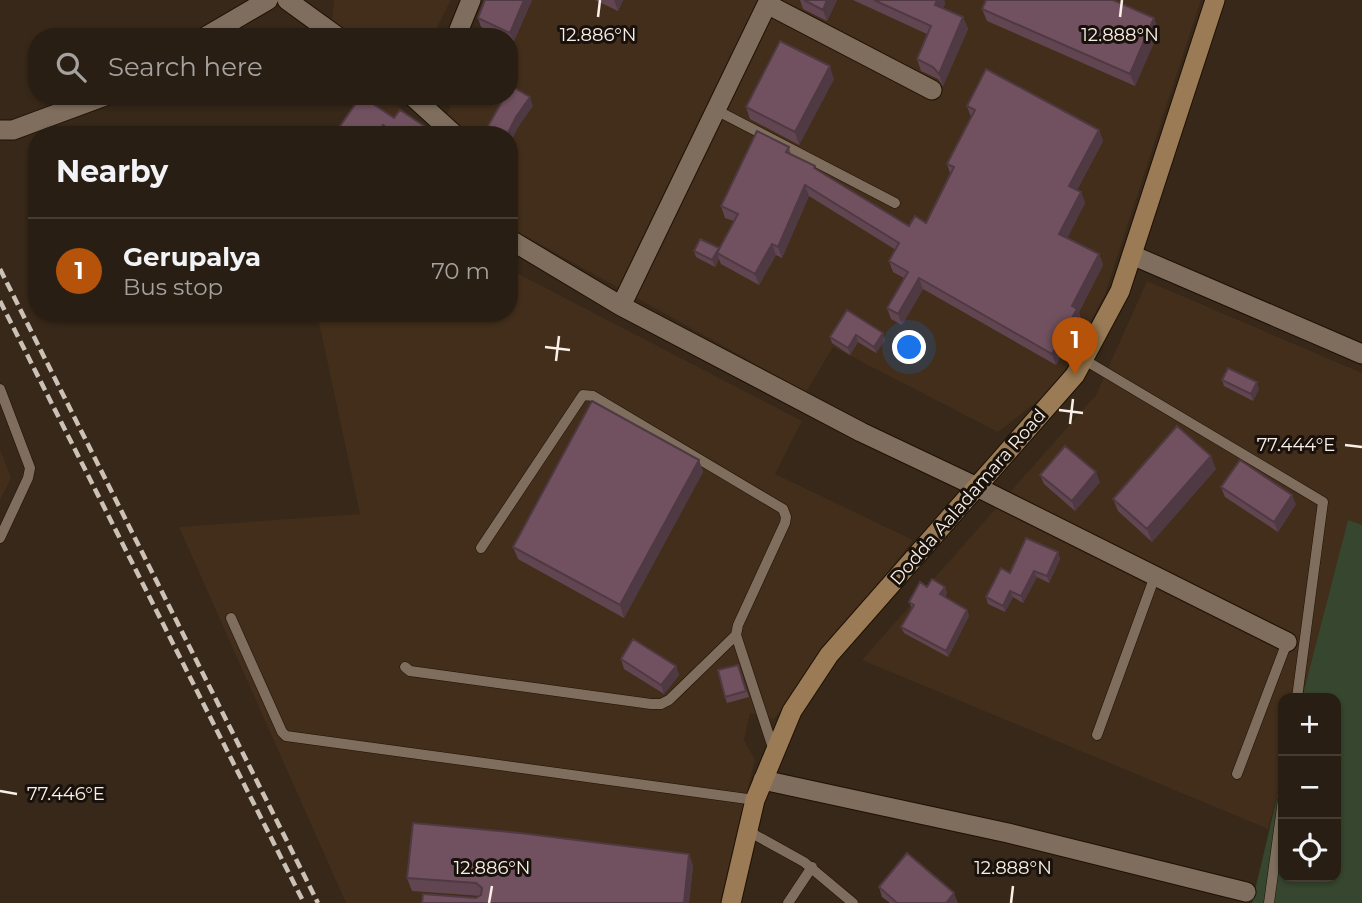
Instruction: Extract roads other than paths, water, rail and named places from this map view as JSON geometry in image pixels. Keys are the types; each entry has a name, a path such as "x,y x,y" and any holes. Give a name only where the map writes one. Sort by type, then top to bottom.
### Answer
{"main road":[{"name":"Dodda Aaladamara Road","path":"731,903 755,800 792,711 829,655 1075,375 1120,291 1215,0"}],"street":[{"path":"220,28 268,0"},
{"path":"287,0 326,28"},
{"path":"460,28 471,0"},
{"path":"621,306 768,2 932,90"},
{"path":"0,130 13,130 80,105"},
{"path":"428,105 447,126"},
{"path":"518,244 621,306 861,432 977,486 1287,642"},
{"path":"1132,255 1362,354"},
{"path":"763,780 1008,833 1246,892"}],"lane":[{"path":"716,110 895,203"},
{"path":"1083,359 1323,502 1298,693"},
{"path":"0,389 30,468 28,478 0,538"},
{"path":"481,548 580,397 593,396 783,509 785,523 738,625 736,635 774,751"},
{"path":"1097,735 1155,576"},
{"path":"231,618 286,736 755,800"},
{"path":"405,667 410,671 661,704 669,700 736,635"},
{"path":"1237,774 1287,642"},
{"path":"1269,903 1280,819"},
{"path":"748,831 812,867 853,903"},
{"path":"788,903 812,867"}],"railway":[{"path":"0,269 318,903"},
{"path":"0,301 304,903"}],"place":[{"name":"Gerupalya","path":"1075,375"}]}
